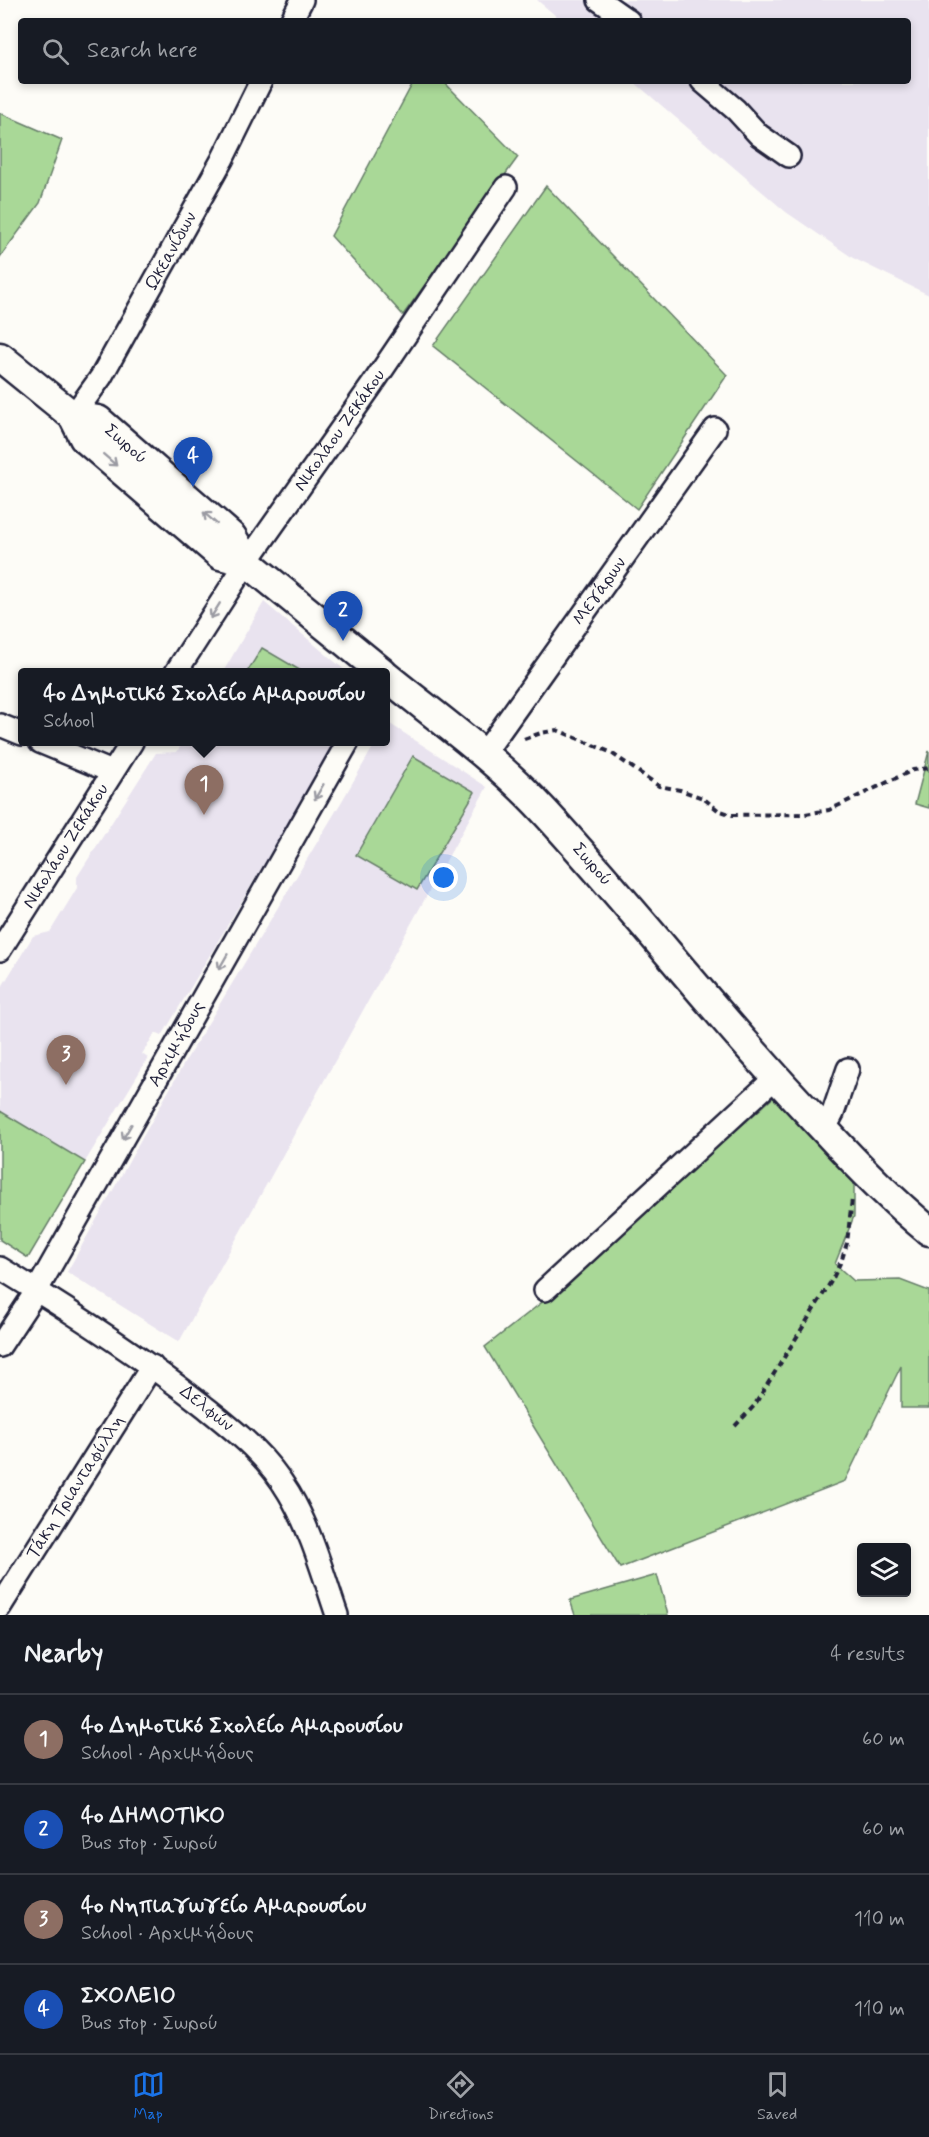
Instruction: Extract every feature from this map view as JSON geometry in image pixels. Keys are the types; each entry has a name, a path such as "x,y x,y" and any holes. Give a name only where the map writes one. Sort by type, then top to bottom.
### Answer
{"street":[{"path":"293,18 302,0"},
{"path":"599,0 625,18"},
{"name":"Ωκεανίδων","path":"73,416 101,376 222,160 260,84"},
{"path":"706,84 736,110 759,135 789,156"},
{"name":"Νικολάου Ζεκάκου","path":"179,668 247,562 506,188"},
{"name":"Σωρού","path":"0,357 73,416 98,420 232,537 247,562 377,668"},
{"name":"Μεγάρων","path":"483,755 715,429"},
{"name":"Σωρού","path":"390,679 483,755 543,810 775,1078 860,1169 929,1231"},
{"path":"0,725 18,732"},
{"path":"52,746 112,772"},
{"name":"Νικολάου Ζεκάκου","path":"0,950 129,746"},
{"name":"Αρχιμήδους","path":"0,1346 37,1290 345,746"},
{"path":"824,1130 833,1113 848,1069"},
{"path":"545,1290 775,1078"},
{"name":"Δελφών","path":"0,1268 153,1366 252,1444 288,1492 304,1522 337,1615"},
{"name":"Τάκη Τριανταφύλλη","path":"0,1607 153,1366"}],"path":[{"path":"522,740 556,730 610,752 659,786 703,798 718,810 732,815 805,814 830,810 913,770 929,768"},
{"path":"735,1426 754,1407 842,1260 851,1202 860,1169"}],"shaded area":[{"path":"537,0 929,0 929,295 853,258 786,212 637,84 911,84 911,18 558,18"},
{"path":"264,602 342,668 225,668"},
{"path":"390,724 487,787 179,1342 67,1272 186,1060 374,746 390,746"},
{"path":"181,746 334,746 162,1036 155,1033 142,1054 148,1058 85,1162 0,1111 0,990 33,936 50,932 77,888 77,877 156,753 177,752"}],"green space":[{"path":"412,84 446,84 518,157 403,315 331,236"},
{"path":"0,113 62,140 40,203 0,257"},
{"path":"546,186 727,375 637,509 433,346"},
{"path":"262,648 296,668 250,668"},
{"path":"929,751 929,808 915,804"},
{"path":"413,756 475,792 417,890 356,855"},
{"path":"776,1095 854,1178 854,1216 835,1264 854,1281 900,1280 929,1291 929,1408 901,1408 901,1366 845,1481 620,1568 485,1347 541,1303"},
{"path":"0,1111 85,1162 28,1258 0,1240"},
{"path":"657,1575 668,1615 575,1615 570,1600"}],"place":[{"name":"ΣΧΟΛΕΙΟ","path":"193,487"},
{"name":"4ο ΔΗΜΟΤΙΚΟ","path":"343,641"},
{"name":"4ο Δημοτικό Σχολείο Αμαρουσίου","path":"204,815"},
{"name":"4ο Νηπιαγωγείο Αμαρουσίου","path":"66,1085"}]}
